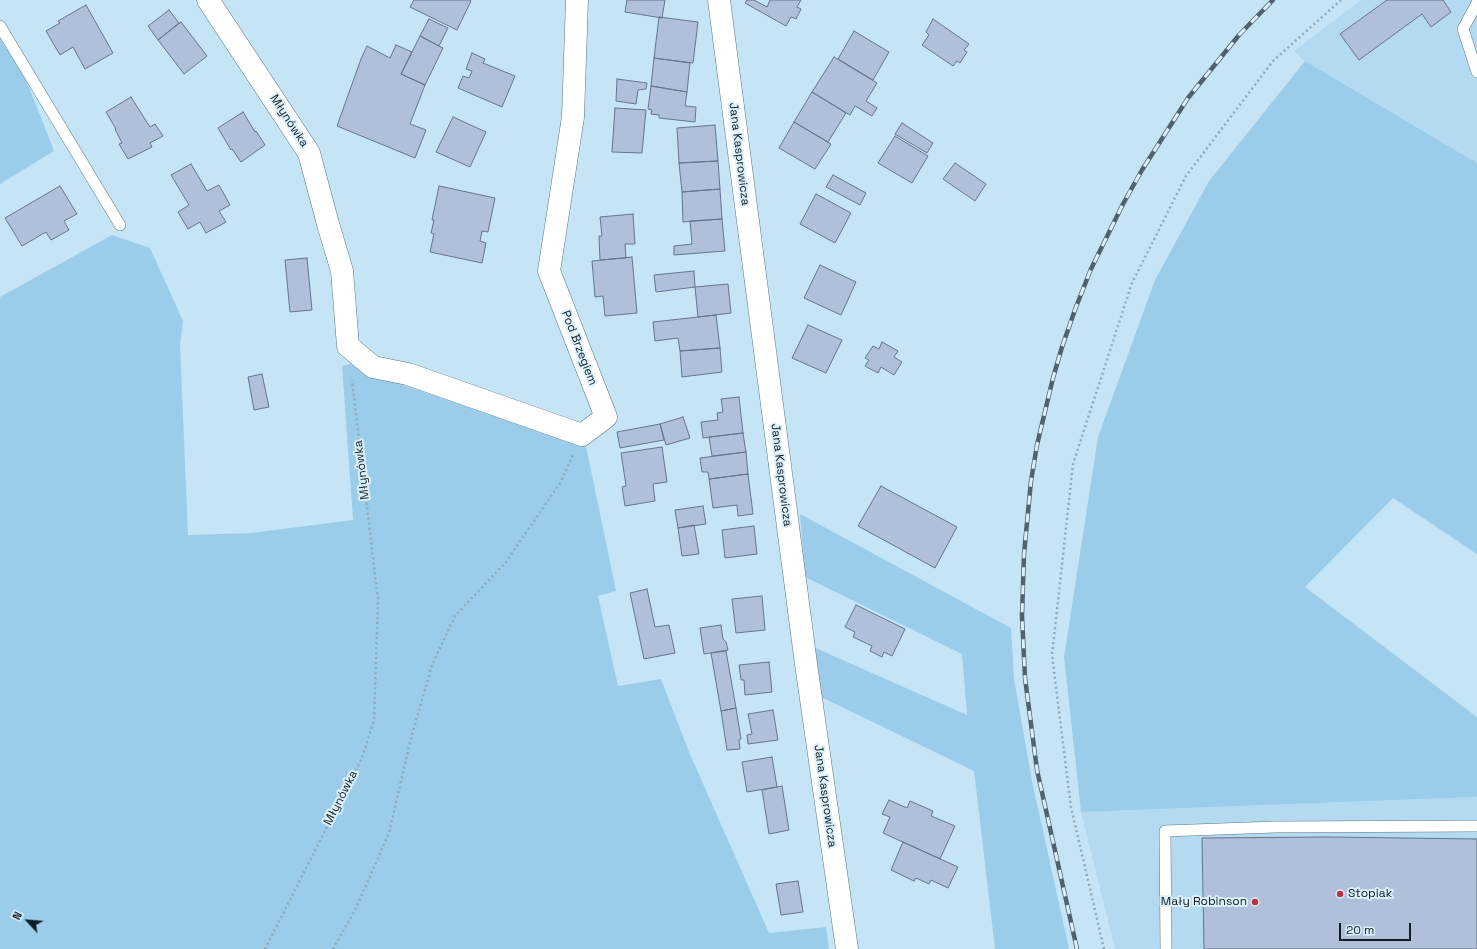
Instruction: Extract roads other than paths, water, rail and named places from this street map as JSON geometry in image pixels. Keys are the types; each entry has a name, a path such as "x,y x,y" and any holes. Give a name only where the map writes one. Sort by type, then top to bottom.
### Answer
{"street":[{"name":"Młynówka","path":"208,0 309,153 342,271 348,346 373,367 408,374 582,435"},
{"name":"Pod Brzegiem","path":"577,0 573,117 550,271 606,417 582,435"},
{"name":"Jana Kasprowicza","path":"719,0 806,664 847,949"}],"lane":[{"path":"1477,3 1463,29 1477,72"},
{"path":"0,26 120,225"},
{"path":"1166,949 1165,831 1275,827 1477,826"}],"railway":[{"path":"1077,949 1037,770 1025,678 1022,616 1024,554 1031,481 1037,445 1053,378 1076,307 1091,269 1123,204 1142,170 1188,98 1239,35 1273,0"}],"place":[{"name":"Stopiak","path":"1340,894"},
{"name":"Mały Robinson","path":"1255,902"}]}
